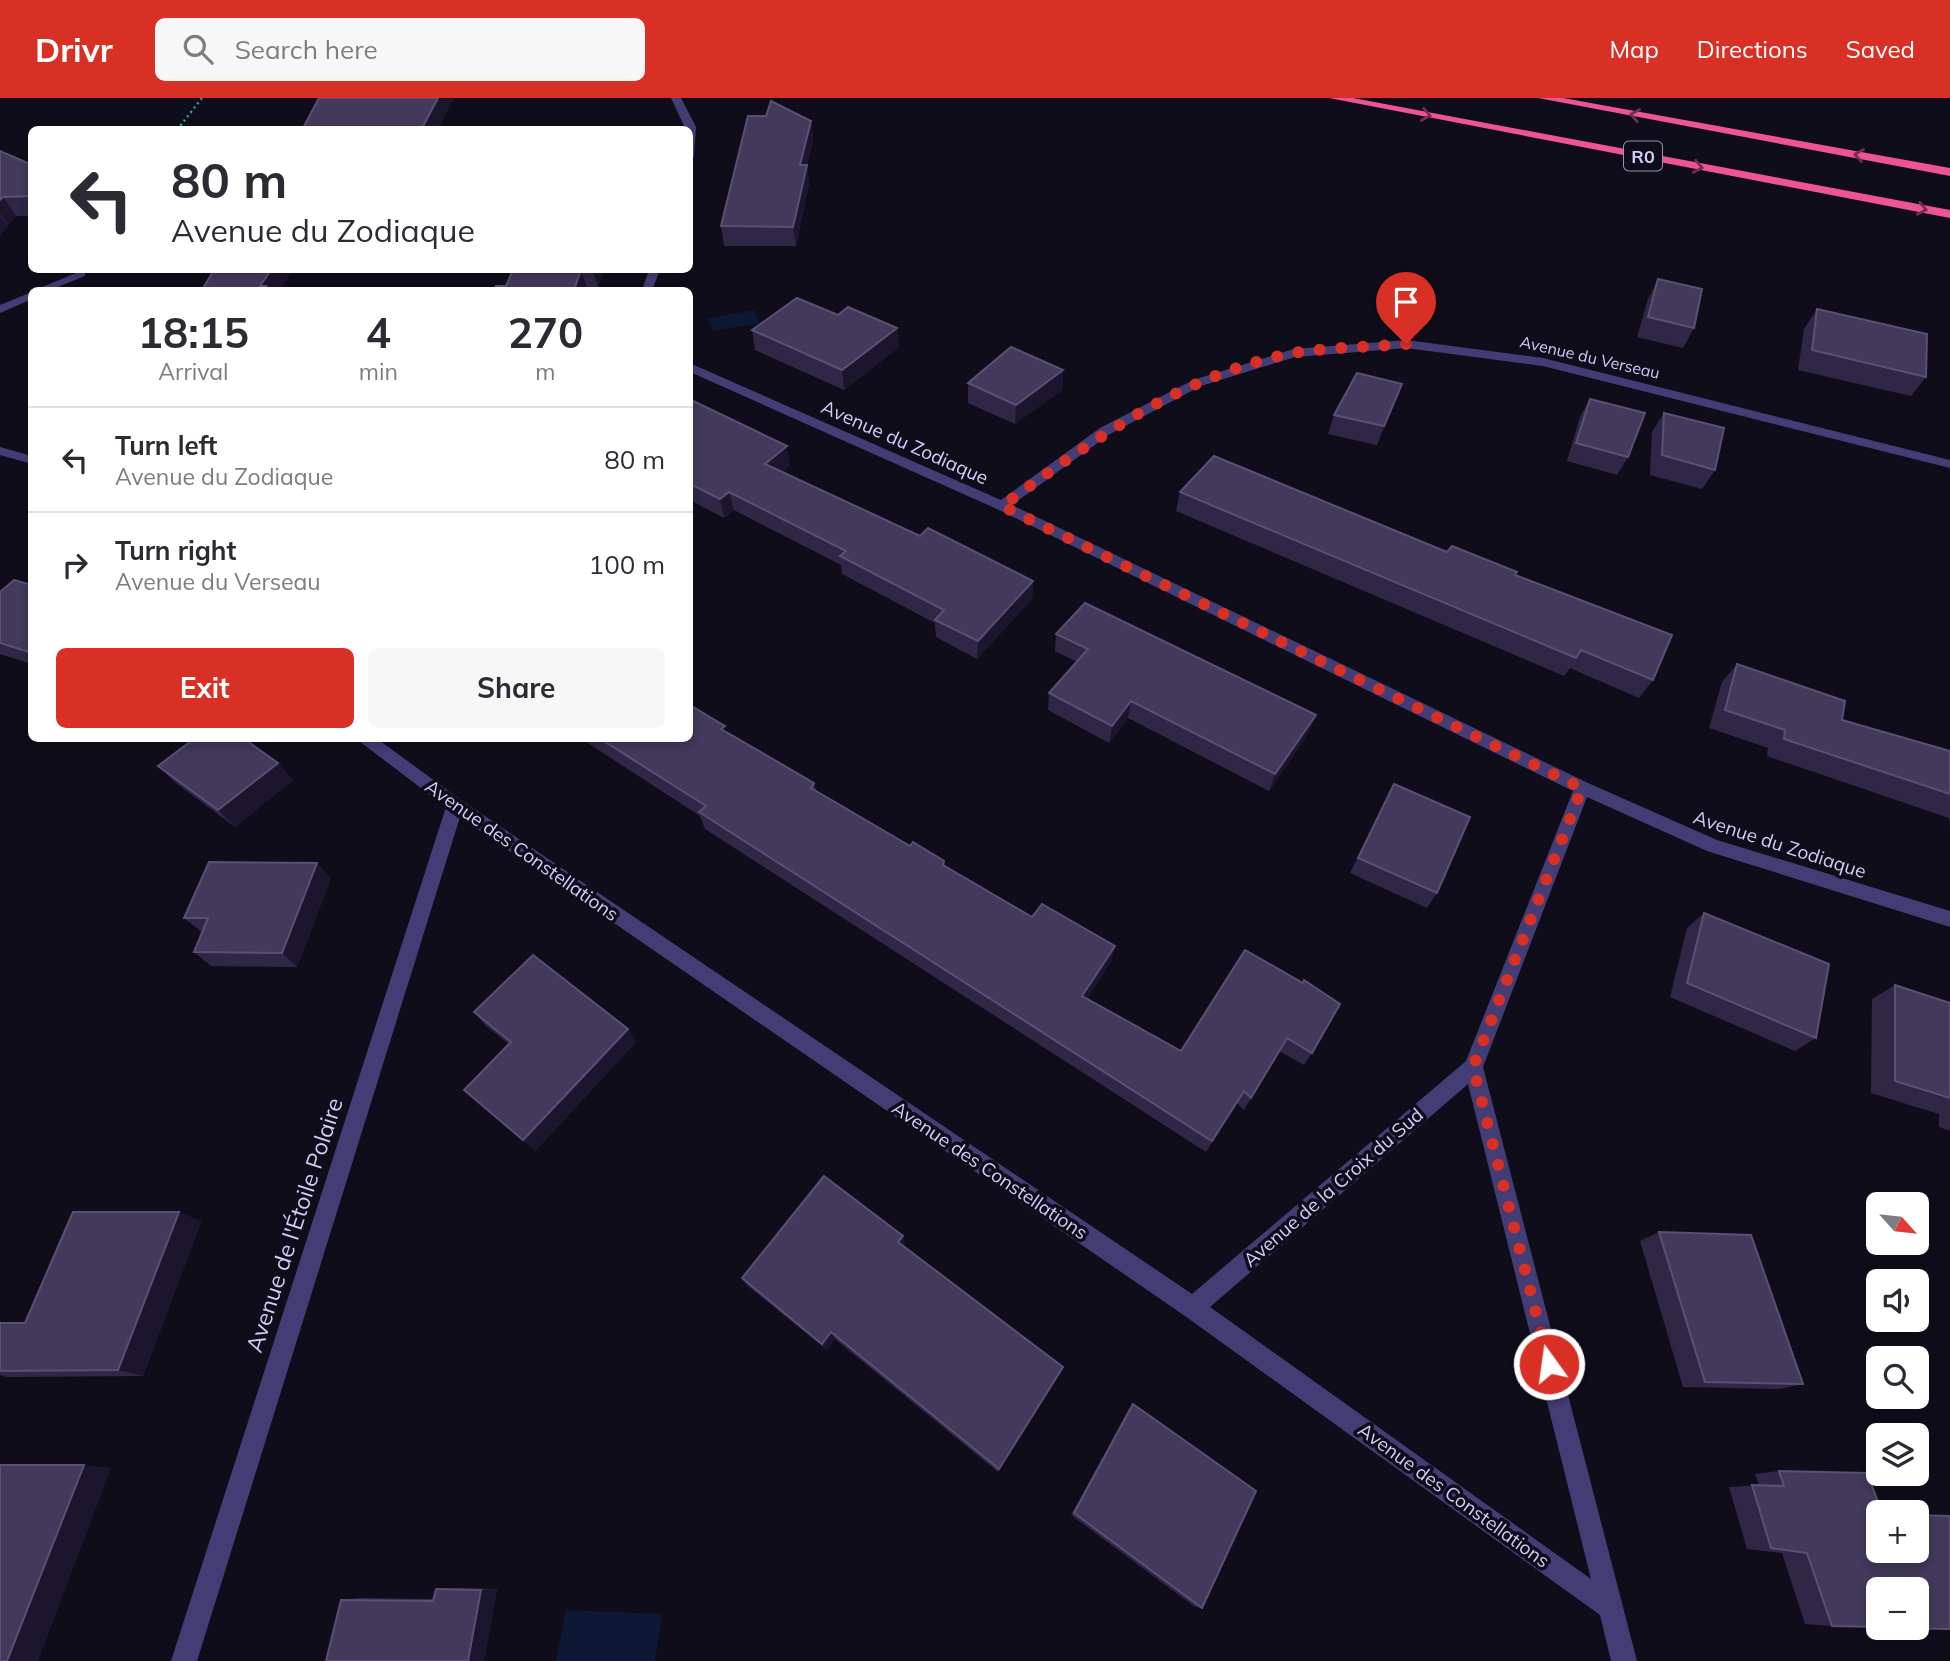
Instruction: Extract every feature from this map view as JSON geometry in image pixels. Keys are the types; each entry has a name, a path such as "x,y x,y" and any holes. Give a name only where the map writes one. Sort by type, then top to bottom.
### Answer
{"highway":[{"name":"R0","path":"1335,98 1950,214"},
{"name":"R0","path":"1544,98 1950,172"}],"street":[{"path":"676,98 690,126"},
{"path":"49,287 82,274"},
{"path":"0,309 28,297"},
{"name":"Avenue du Verseau","path":"1002,506 1105,431 1197,383 1294,353 1406,344 1543,362 1950,464"},
{"name":"Avenue du Zodiaque","path":"693,370 1002,506 1582,788 1713,846 1950,919"},
{"path":"0,451 28,459"},
{"name":"Avenue des Constellations","path":"368,742 455,805 1193,1308 1611,1608"},
{"name":"Avenue de la Croix du Sud","path":"1193,1308 1473,1067 1582,788"},
{"name":"Avenue de l'Étoile Polaire","path":"184,1661 455,805"},
{"path":"1473,1067 1624,1661"}],"path":[{"path":"180,126 202,98"}],"water":[{"path":"754,310 759,323 713,331 708,318"},
{"path":"566,1610 662,1614 655,1661 556,1661"}],"building":[{"path":"319,98 438,98 423,126 304,126"},
{"path":"771,101 811,121 800,165 807,165 793,227 721,226 748,116 766,116"},
{"path":"0,151 28,163 28,196 3,197 0,200"},
{"path":"212,273 269,273 260,286 265,287 204,287"},
{"path":"512,273 580,273 575,287 496,287 506,286"},
{"path":"1658,279 1702,289 1694,328 1648,317"},
{"path":"797,298 838,315 848,307 897,328 842,370 752,330"},
{"path":"1817,309 1927,334 1926,377 1812,350"},
{"path":"1011,347 1063,370 1016,405 968,383"},
{"path":"1357,373 1402,384 1384,426 1334,415"},
{"path":"1590,399 1645,413 1628,457 1576,443"},
{"path":"693,401 787,446 765,464 920,536 928,528 1033,581 978,641 935,620 944,610 840,556 846,551 729,492 720,499 693,486"},
{"path":"1664,413 1724,428 1715,470 1662,455"},
{"path":"1214,456 1447,552 1452,546 1517,572 1515,575 1672,635 1653,680 1581,650 1576,658 1180,492"},
{"path":"14,580 28,584 28,652 0,643 0,592"},
{"path":"1085,603 1316,715 1275,774 1131,701 1112,726 1049,693 1088,649 1056,634"},
{"path":"1737,664 1845,701 1842,720 1950,751 1950,794 1784,739 1785,730 1725,710"},
{"path":"693,707 725,726 721,729 814,783 811,788 910,846 913,842 944,861 943,865 1032,917 1042,904 1115,946 1082,996 1181,1051 1245,950 1303,983 1304,980 1340,1004 1312,1053 1287,1038 1251,1098 1244,1091 1212,1141 699,812 706,806 605,742 693,742"},
{"path":"190,742 249,742 278,763 218,810 158,766"},
{"path":"1394,784 1470,817 1437,893 1358,858"},
{"path":"209,862 317,863 282,953 194,952 208,918 184,918"},
{"path":"1704,913 1829,964 1816,1038 1687,983"},
{"path":"533,955 628,1029 523,1140 464,1090 511,1042 474,1012"},
{"path":"1895,985 1950,1003 1950,1098 1895,1081"},
{"path":"824,1176 903,1236 898,1242 1063,1367 999,1469 831,1332 822,1344 742,1278"},
{"path":"73,1212 179,1212 118,1370 0,1371 0,1323 25,1323"},
{"path":"1659,1232 1751,1235 1803,1384 1705,1382"},
{"path":"1133,1404 1256,1491 1202,1608 1074,1513"},
{"path":"0,1465 84,1465 7,1661 0,1661"},
{"path":"1779,1471 1866,1473 1866,1486 1872,1486 1877,1500 1866,1500 1866,1563 1929,1563 1929,1515 1950,1516 1950,1629 1929,1629 1929,1577 1866,1577 1866,1627 1832,1626 1807,1553 1771,1548 1752,1485 1784,1486"},
{"path":"436,1589 481,1590 468,1661 326,1661 341,1600 433,1601"}],"route":[{"path":"1406,344 1294,353 1197,383 1105,431 1002,506 1582,788 1473,1067 1549,1364"}]}
